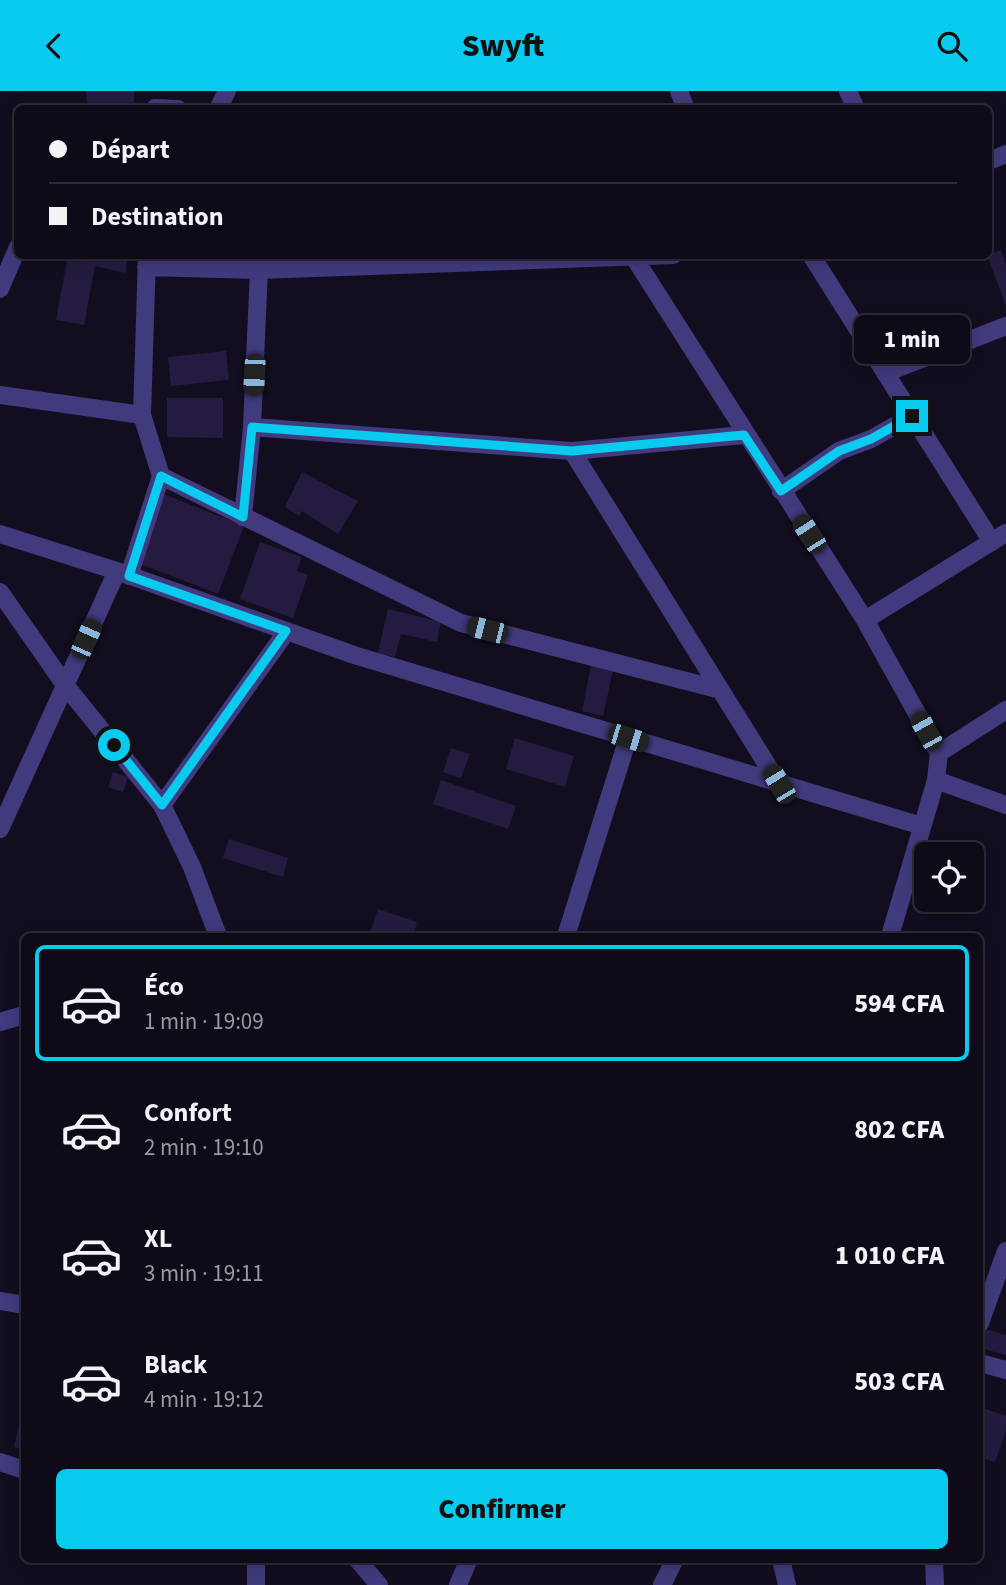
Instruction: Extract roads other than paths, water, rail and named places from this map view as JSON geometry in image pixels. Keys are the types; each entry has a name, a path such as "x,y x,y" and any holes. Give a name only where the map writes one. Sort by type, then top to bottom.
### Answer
{"street":[{"path":"0,289 14,256"},
{"path":"0,829 65,685 123,573 161,476 142,415 147,261 259,269 635,259 744,435 865,620 939,753 936,780 891,933"},
{"path":"814,259 912,416 999,537 865,620"},
{"path":"243,517 252,427 259,269"},
{"path":"885,373 1006,326"},
{"path":"0,395 142,415"},
{"path":"781,491 839,451 871,439 912,416"},
{"path":"252,427 572,451 744,435"},
{"path":"572,451 779,784"},
{"path":"161,476 461,623 721,690"},
{"path":"0,534 123,573 286,631 922,826"},
{"path":"0,593 65,685 162,805 192,867 217,933"},
{"path":"162,805 286,631"},
{"path":"939,753 1006,710"},
{"path":"567,933 628,738"},
{"path":"936,780 1006,805"},
{"path":"0,1022 21,1016"},
{"path":"983,1315 1006,1254"},
{"path":"0,1301 21,1304"},
{"path":"983,1364 1006,1370"},
{"path":"0,1462 21,1469"},
{"path":"256,1563 256,1585"},
{"path":"360,1563 379,1585"},
{"path":"458,1585 467,1563"},
{"path":"662,1585 673,1563"},
{"path":"782,1563 787,1585"},
{"path":"933,1563 935,1585"}]}
